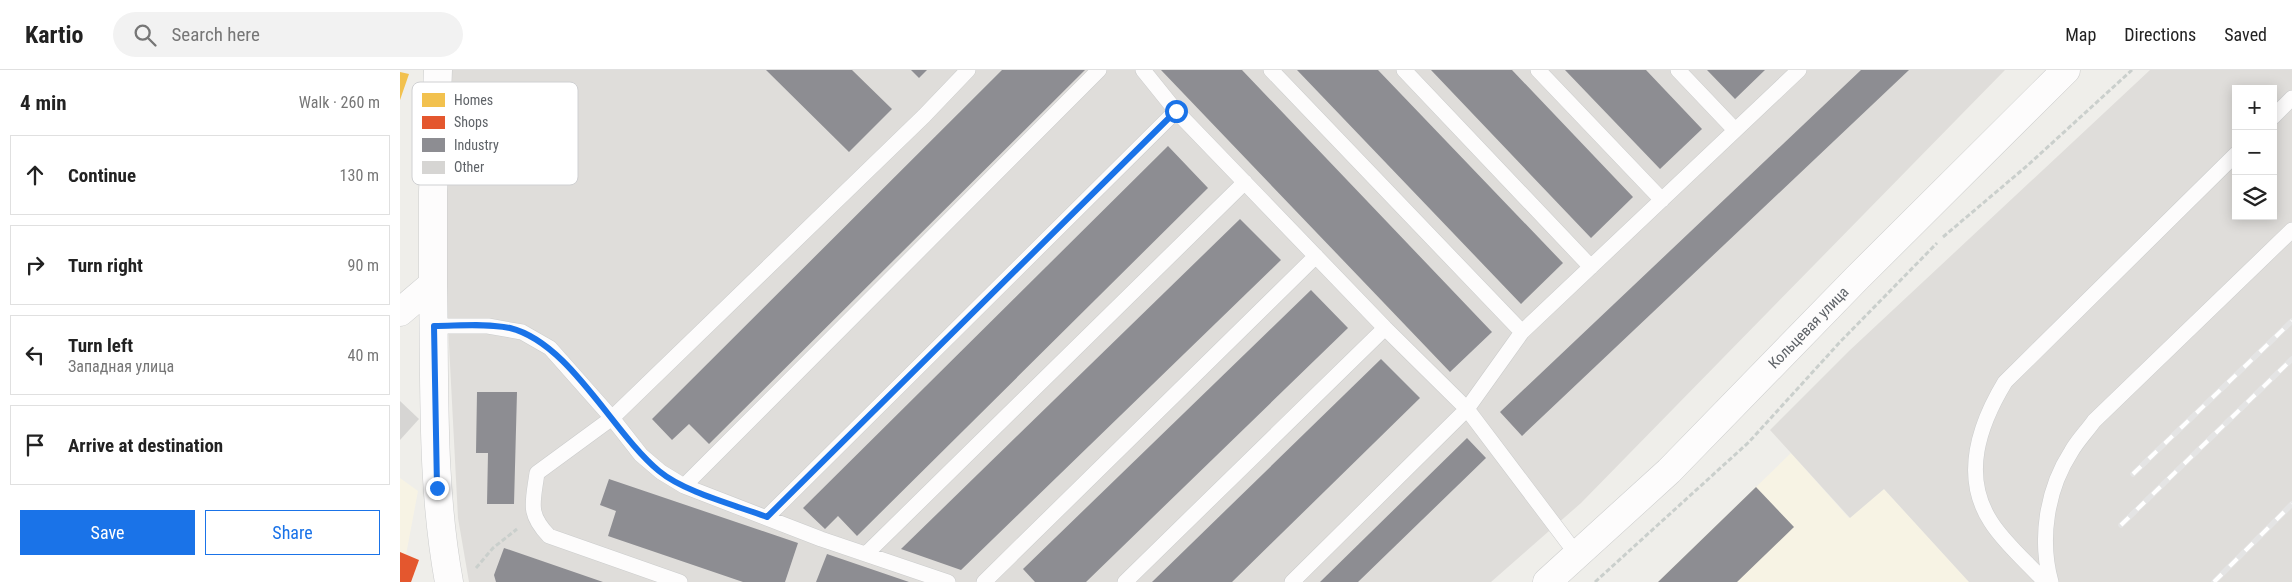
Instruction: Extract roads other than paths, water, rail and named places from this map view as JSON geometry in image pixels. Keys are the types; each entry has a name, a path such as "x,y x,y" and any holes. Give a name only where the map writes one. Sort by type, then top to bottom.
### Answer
{"street":[{"name":"Кольцевая улица","path":"1548,582 1669,471 1857,278 2066,70"},
{"path":"433,185 437,488 442,549 460,578"},
{"path":"400,312 433,284"}],"lane":[{"path":"680,582 549,536 537,523 533,509 537,473 612,418 924,116 968,70"},
{"path":"684,486 1098,70"},
{"path":"1143,70 1176,111 1385,328 1467,409 1578,556"},
{"path":"1270,70 1522,332"},
{"path":"1404,70 1591,267"},
{"path":"1538,70 1662,200"},
{"path":"1678,70 1736,130"},
{"path":"1292,582 1467,409 1522,332 1799,70"},
{"path":"2277,113 2292,98"},
{"path":"767,517 1176,111"},
{"path":"2045,582 1992,524 1982,506 1976,488 1977,446 1992,404 2005,382 2232,158"},
{"path":"866,554 1245,182"},
{"path":"2051,582 2047,568 2048,511 2058,478 2071,451 2094,421 2292,230"},
{"path":"984,582 1316,256"},
{"path":"434,326 508,328 536,339 550,348 612,418 641,455 661,472 684,486 767,517 820,540 948,582"},
{"path":"1126,582 1385,328"}],"railway":[{"path":"2133,474 2292,321"},
{"path":"2121,525 2292,359"},
{"path":"2214,582 2292,504"}]}
